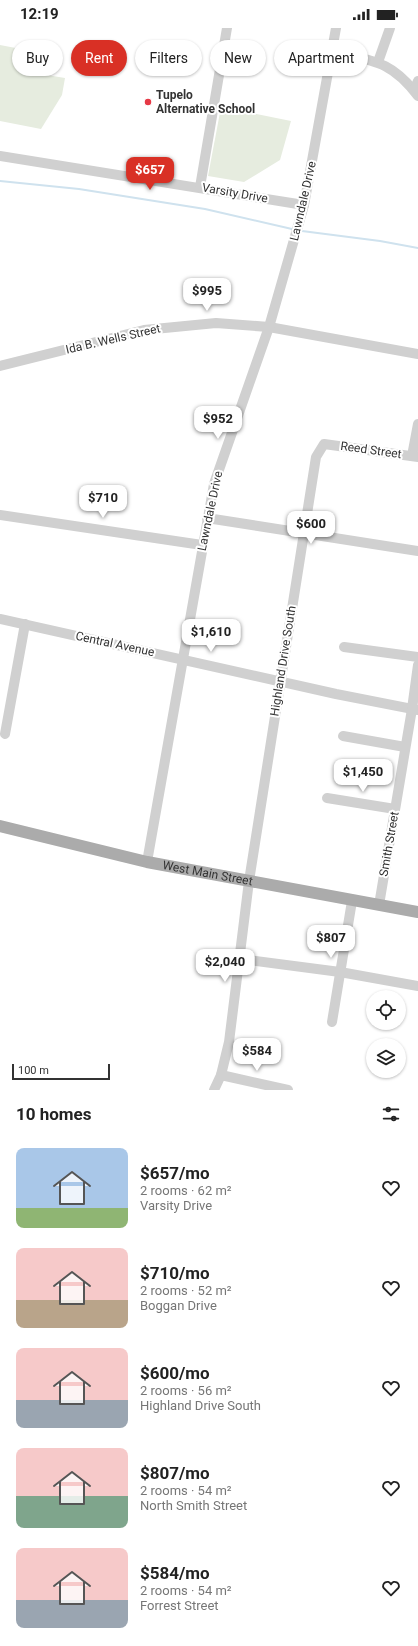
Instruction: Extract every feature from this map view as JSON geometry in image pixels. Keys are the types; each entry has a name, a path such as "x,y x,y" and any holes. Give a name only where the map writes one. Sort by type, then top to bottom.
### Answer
{"main road":[{"name":"West Main Street","path":"0,826 147,862 418,912"}],"street":[{"path":"200,187 227,28"},
{"name":"Lawndale Drive","path":"334,40 336,28"},
{"path":"378,62 390,28"},
{"path":"368,60 378,62 396,71 417,89"},
{"name":"Lawndale Drive","path":"147,862 214,484 269,327 304,205 328,76"},
{"name":"Varsity Drive","path":"0,156 200,187 304,205"},
{"name":"Ida B. Wells Street","path":"0,366 144,330 216,323 269,327 418,354"},
{"path":"415,456 418,424"},
{"name":"Reed Street","path":"324,444 415,456"},
{"name":"Highland Drive South","path":"214,1090 221,1075 229,1042 249,881 303,533 316,457 324,444"},
{"path":"0,515 202,545"},
{"path":"207,518 418,551"},
{"name":"Central Avenue","path":"0,618 183,658 336,694 415,710"},
{"path":"4,734 25,624"},
{"path":"344,647 418,657"},
{"name":"Smith Street","path":"379,905 405,747 415,710 418,665"},
{"path":"343,736 405,747"},
{"path":"327,798 395,809"},
{"path":"332,1022 352,901"},
{"path":"240,959 340,972 418,986"},
{"path":"221,1075 288,1090"}],"shaded area":[{"path":"0,45 12,47 12,76 53,76 65,78 62,95 41,129 0,121"},
{"path":"221,107 291,121 280,160 244,182 208,176"}],"waterway":[{"path":"0,181 79,189 205,209 292,229"},
{"path":"302,231 380,241 418,248"}],"place":[{"name":"Tupelo Alternative School","path":"148,102"}]}
